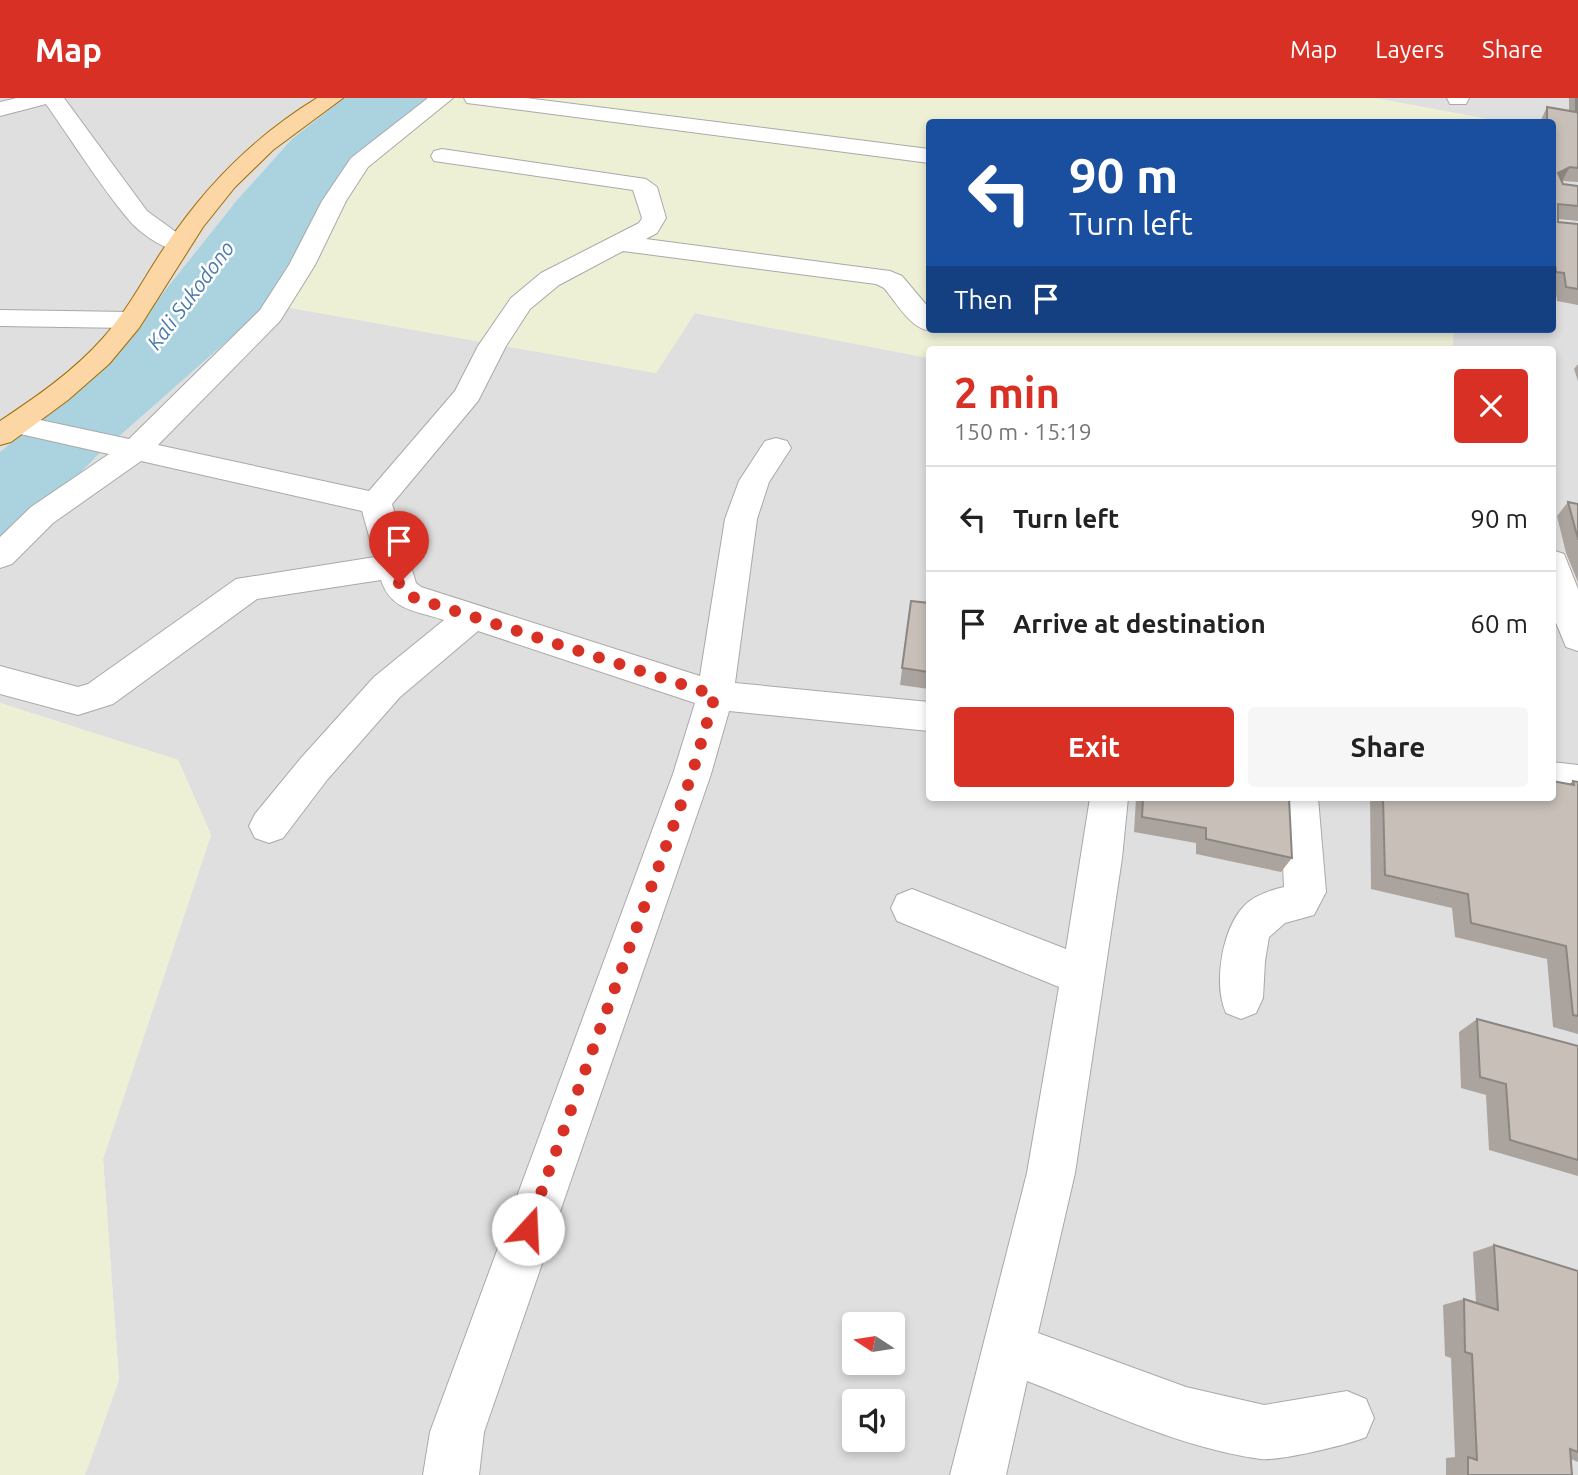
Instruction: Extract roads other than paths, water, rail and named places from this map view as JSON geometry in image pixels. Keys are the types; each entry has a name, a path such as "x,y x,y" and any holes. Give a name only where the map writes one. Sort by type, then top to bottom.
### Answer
{"main road":[{"path":"14,428 112,345 178,245 232,174 268,141 332,98"}],"street":[{"path":"0,109 42,98"},
{"path":"52,98 138,216 178,245"},
{"path":"0,556 42,515 130,450 270,315 302,265 334,201 359,163 409,121 442,98"},
{"path":"475,98 926,156"},
{"path":"376,503 468,395 492,346 520,304 550,279 648,228 654,218 645,187 638,184 442,156"},
{"path":"622,243 881,277 893,282 926,320"},
{"path":"0,318 129,320"},
{"path":"14,428 376,503"},
{"path":"451,1475 457,1432 692,774 715,695 741,519 754,481 776,448"},
{"path":"376,503 393,565 402,590 409,596 715,695 926,716"},
{"path":"0,680 78,701 89,700 248,588 393,565"},
{"path":"1556,574 1578,638"},
{"path":"269,826 314,769 387,687 473,616"},
{"path":"1556,778 1578,781"},
{"path":"978,1475 1051,1173 1109,801"},
{"path":"1241,998 1245,943 1255,926 1270,909 1299,902 1305,892 1298,801"},
{"path":"912,908 1083,976"},
{"path":"1009,1348 1185,1414 1264,1432 1347,1418"}],"water":[{"name":"Kali Sukodono","path":"344,98 434,98 367,145 269,304 99,454 0,553 0,452 76,389 159,298 237,200 292,139"}]}
